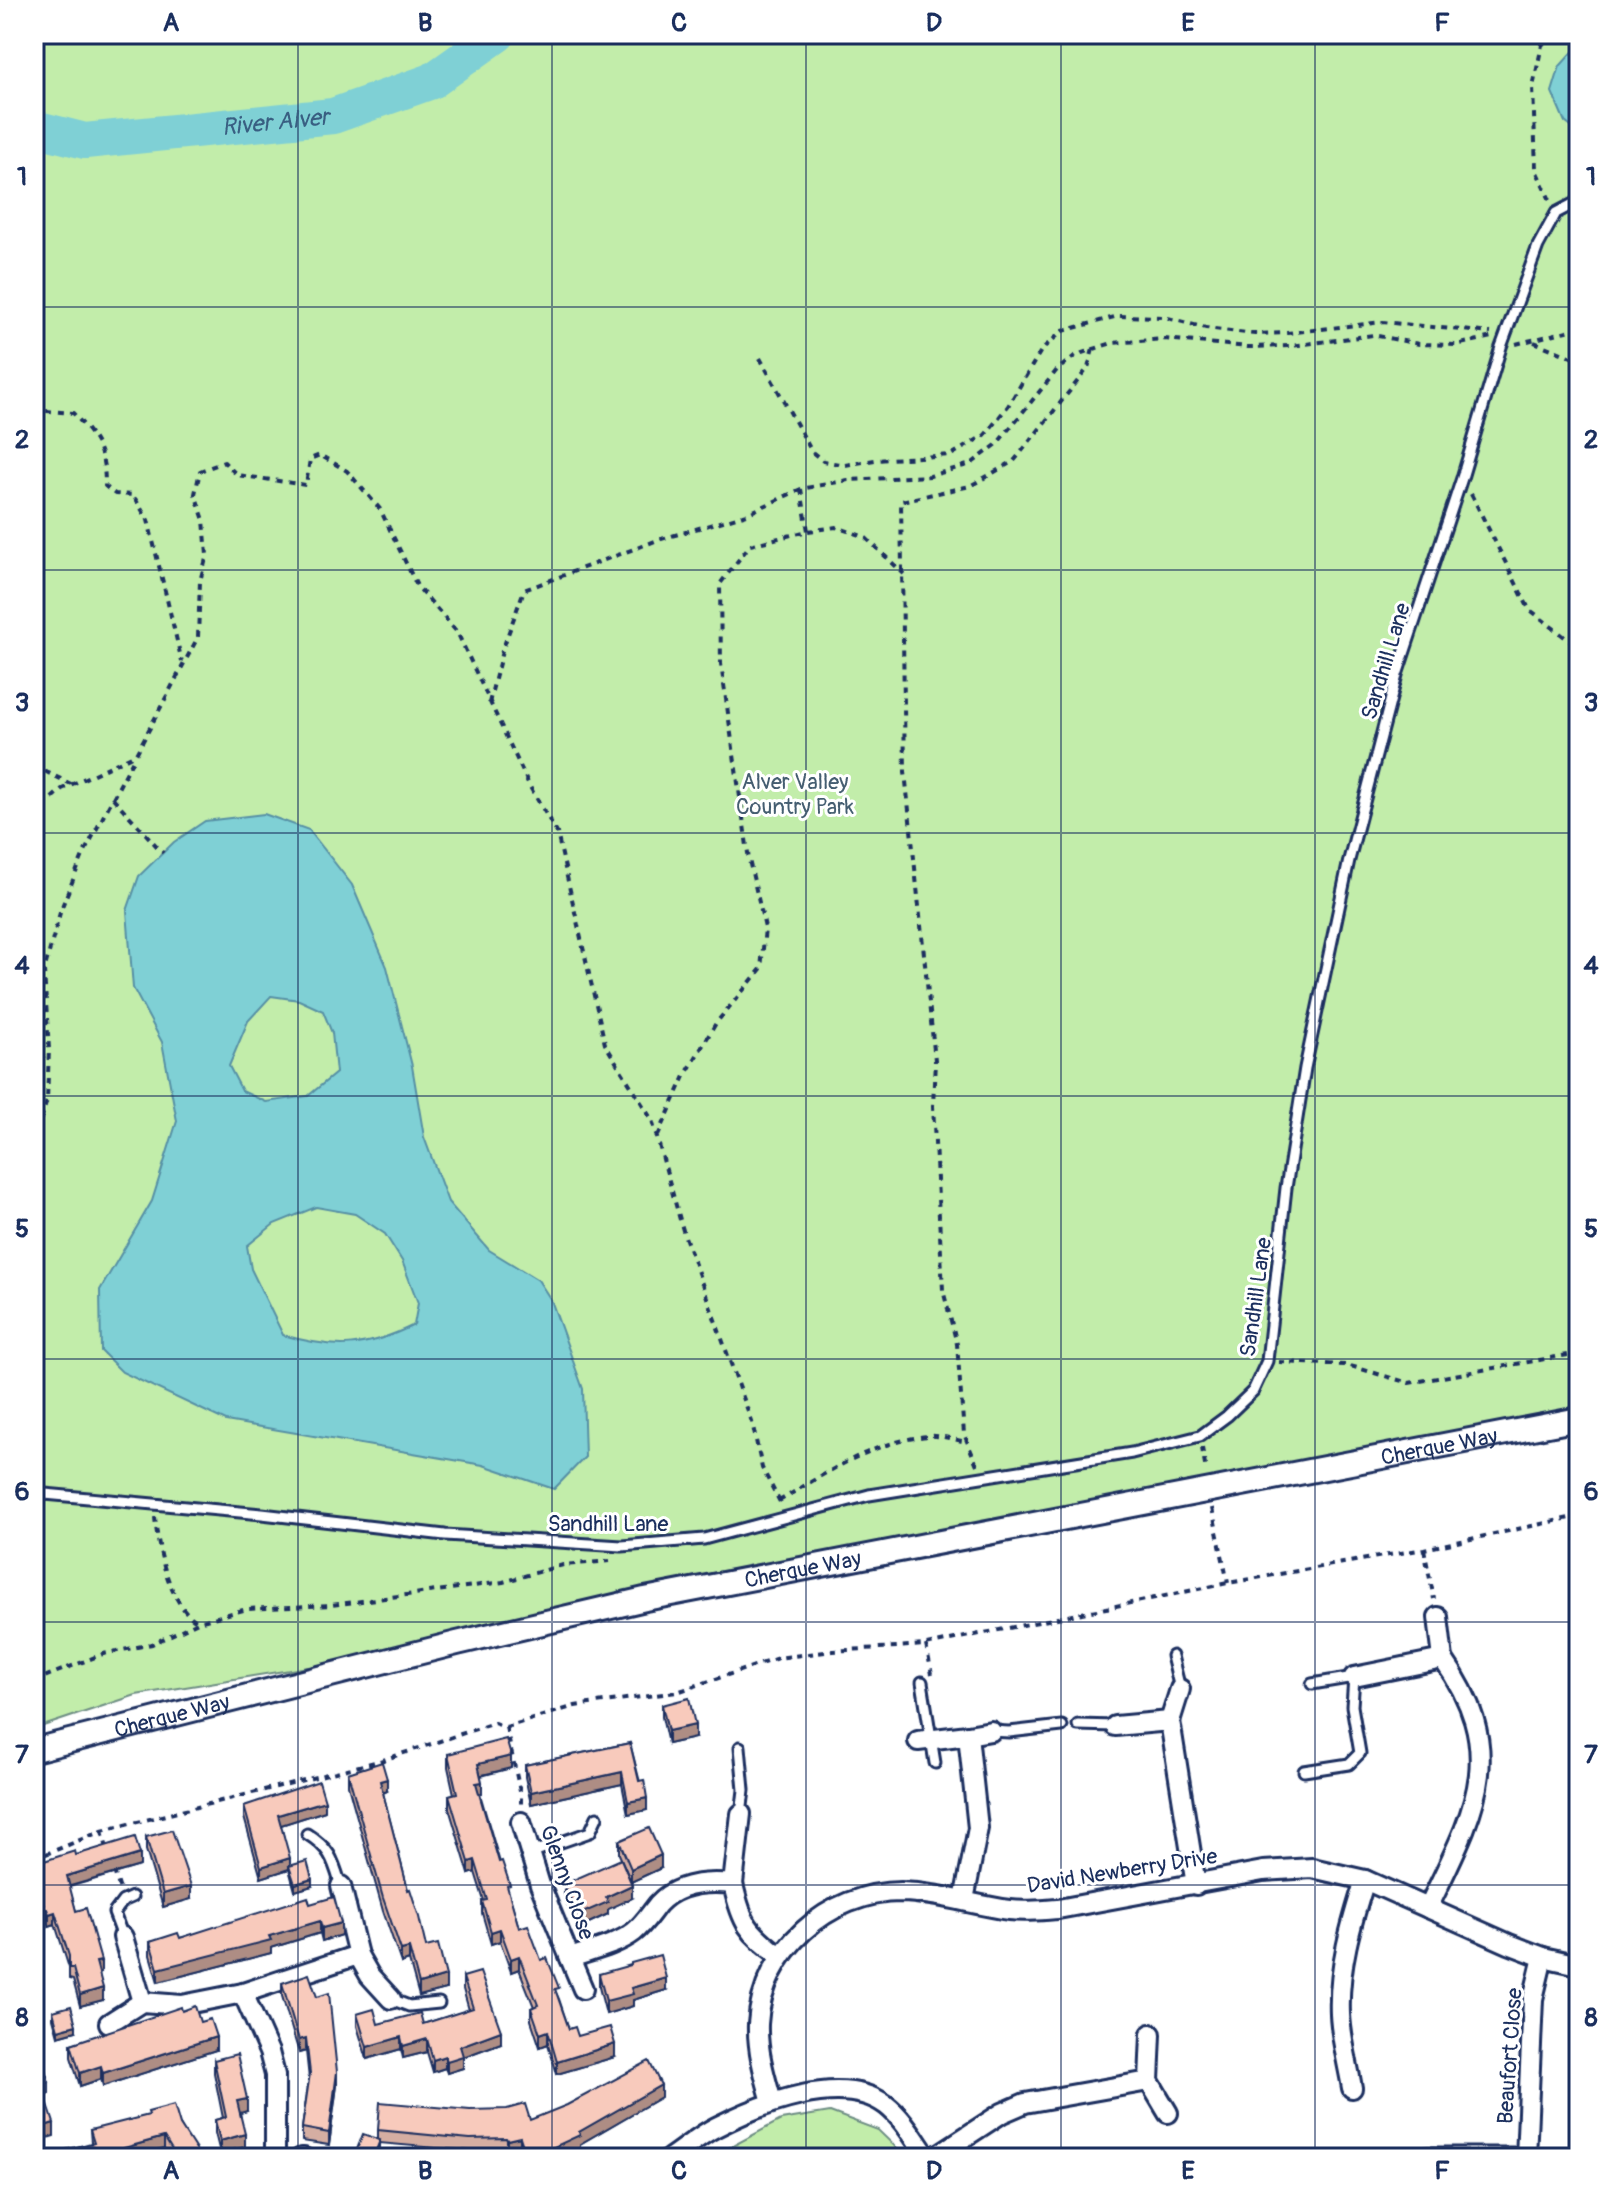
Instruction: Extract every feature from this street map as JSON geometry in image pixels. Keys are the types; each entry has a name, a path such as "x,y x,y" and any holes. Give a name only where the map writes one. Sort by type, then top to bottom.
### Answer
{"street":[{"name":"Cherque Way","path":"34,1750 442,1646 645,1599 1579,1419"},
{"path":"1428,1908 1468,1823 1480,1773 1473,1717 1461,1684 1443,1659 1438,1617"},
{"path":"1354,1677 1443,1659"},
{"path":"1180,1689 1170,1721 1196,1885"},
{"path":"1115,1726 1170,1721"},
{"path":"924,1740 991,1731"},
{"path":"964,1900 978,1828 968,1735"},
{"path":"741,1814 733,1884 739,1912 753,1936 780,1956"},
{"name":"Glenny Close","path":"521,1822 583,1989"},
{"name":"David Newberry Drive","path":"772,2102 759,2052 758,2027 760,2004 780,1956 818,1918 859,1898 899,1892 940,1895 1028,1911 1058,1909 1263,1871 1299,1868 1341,1873 1365,1880 1543,1957 1579,1965"},
{"path":"1352,2088 1340,2016 1341,1981 1349,1931 1365,1880"},
{"name":"Glenny Close","path":"570,1958 632,1934 660,1902 686,1885 712,1882 733,1884"},
{"path":"341,1886 358,1955 370,1976 391,1999"},
{"path":"123,1937 142,2002"},
{"path":"109,2023 142,2002 182,2005 243,1993 358,1955"},
{"name":"Beaufort Close","path":"1526,2156 1533,1999 1543,1957"},
{"path":"243,1993 269,2052 275,2075 275,2158"},
{"path":"1151,2034 1149,2081 1168,2113"},
{"path":"670,2158 713,2129 772,2102 822,2092 866,2095 884,2104 902,2120 931,2158 1002,2113 1025,2103 1149,2081"}],"lane":[{"path":"1556,213 1579,201"},
{"name":"Sandhill Lane","path":"34,1493 445,1535 622,1546 704,1539 869,1495 1132,1453 1200,1436 1227,1416 1253,1391 1267,1361 1286,1188 1305,1068 1349,860 1397,675 1462,478 1501,347 1538,246 1556,213"},
{"path":"1172,1656 1180,1689"},
{"path":"1304,1771 1349,1764 1360,1753 1352,1706 1354,1677 1312,1684"},
{"path":"922,1682 924,1740 935,1763"},
{"path":"1078,1725 1115,1726"},
{"path":"991,1731 1062,1726"},
{"path":"740,1747 744,1790 741,1814"},
{"path":"530,1853 590,1832 597,1817"},
{"path":"307,1834 324,1845 333,1860 341,1886"},
{"path":"123,1937 114,1913 128,1899"},
{"path":"391,1999 409,2006 439,2003"},
{"path":"1400,2158 1427,2153 1526,2156"}],"path":[{"path":"1554,34 1542,45 1533,87 1536,170 1556,213"},
{"path":"760,358 812,452 823,461 845,465 951,455 985,435 1008,406 1042,349 1052,340 1063,331 1118,316 1164,317 1206,328 1255,334 1383,322 1506,334"},
{"path":"1501,347 1579,328"},
{"path":"489,704 502,651 524,590 658,540 747,514 801,489 848,480 930,476 971,464 996,445 1057,370 1076,355 1112,343 1165,339 1248,347 1291,346 1373,335 1419,344 1456,345 1506,334"},
{"path":"1532,341 1579,360"},
{"path":"983,1479 967,1442 957,1344 943,1290 933,1106 935,1060 905,772 901,501 970,486 1014,461 1088,368 1093,349"},
{"path":"34,410 73,413 97,440 105,464 105,486 115,494 133,495 148,520 183,664"},
{"path":"34,1142 47,1100 49,1049 44,971 61,909 84,853 198,637 200,581 207,555 204,520 195,494 200,471 224,462 237,475 306,485 310,459 320,455 347,471 380,509 417,586 457,632 530,787 557,833 605,1044 652,1120 684,1234 752,1422 762,1468 787,1515"},
{"path":"1462,478 1529,609 1579,648"},
{"path":"801,489 808,531"},
{"path":"657,1138 686,1074 716,1023 761,969 765,928 749,860 721,664 720,584 750,545 836,527 865,537 904,574"},
{"path":"34,814 62,789 136,754"},
{"path":"34,766 72,784"},
{"path":"113,798 163,853"},
{"path":"1267,1361 1347,1365 1409,1383 1579,1353"},
{"path":"779,1501 843,1463 879,1446 932,1436 967,1442"},
{"path":"1200,1436 1228,1583"},
{"path":"154,1504 156,1532 173,1593 185,1615 198,1622"},
{"path":"34,1859 102,1831 383,1760 494,1723 506,1727 575,1706 677,1692 778,1658 926,1645 1579,1516"},
{"path":"1424,1549 1438,1617"},
{"path":"34,1681 103,1654 152,1644 198,1622 247,1609 332,1605 503,1582 563,1565 618,1559"},
{"path":"506,1727 521,1796 521,1822"},
{"path":"102,1831 128,1899"}],"green space":[{"name":"Alver Valley Country Park","path":"34,34 1579,34 1579,1419 457,1643 136,1695 34,1729"},
{"path":"830,2112 878,2130 907,2158 710,2158 781,2120"}],"water":[{"path":"1579,45 1579,133 1565,122 1552,92 1560,66"},
{"path":"264,814 309,830 352,885 387,967 412,1066 424,1137 448,1202 489,1250 538,1280 551,1300 583,1389 585,1457 554,1489 483,1465 226,1421 122,1372 101,1351 100,1290 152,1201 177,1121 162,1042 133,988 127,911 139,876 174,842 205,821","holes":["271,996 299,1000 323,1011 332,1033 336,1073 308,1096 266,1102 242,1091 229,1066 248,1021","316,1207 355,1214 385,1234 402,1261 418,1303 414,1325 380,1339 350,1345 319,1343 283,1335 251,1269 247,1246 274,1224"]}],"building":[{"path":"689,1698 695,1725 668,1731 662,1705"},
{"path":"506,1739 511,1756 478,1764 482,1782 476,1783 499,1862 502,1861 510,1885 507,1886 519,1928 528,1925 541,1960 547,1958 559,1988 555,1989 569,2029 575,2027 578,2036 610,2027 615,2044 557,2062 548,2031 540,2034 531,2008 538,2005 519,1956 511,1959 500,1929 491,1932 482,1901 487,1900 475,1860 469,1862 449,1795 457,1793 448,1754"},
{"path":"630,1743 639,1781 644,1780 647,1798 628,1802 622,1772 531,1792 525,1765"},
{"path":"382,1762 387,1779 380,1781 408,1890 426,1947 438,1944 446,1976 419,1984 409,1948 401,1950 383,1898 348,1773"},
{"path":"319,1781 325,1801 278,1815 290,1858 261,1867 244,1806"},
{"path":"649,1828 661,1855 631,1869 619,1841"},
{"path":"172,1830 191,1886 163,1894 146,1837"},
{"path":"135,1837 140,1854 67,1876 76,1911 86,1908 101,1961 96,1962 103,1988 80,1995 73,1968 69,1968 69,1956 55,1912 49,1914 45,1909 34,1873 43,1870 41,1862"},
{"path":"621,1859 632,1885 606,1897 608,1902 578,1915 564,1884"},
{"path":"307,1861 312,1879 295,1884 289,1866"},
{"path":"308,1897 310,1904 334,1897 341,1923 322,1928 320,1921 269,1936 271,1940 158,1969 150,1942 178,1933 180,1938"},
{"path":"660,1955 666,1978 631,1988 633,1994 606,2001 599,1974"},
{"path":"480,1972 501,2031 460,2046 463,2056 447,2061 445,2056 433,2060 427,2039 403,2046 401,2037 367,2047 357,2014 374,2009 378,2024 420,2013 423,2024 473,2008 463,1977"},
{"path":"309,1974 317,1997 329,1993 337,2072 329,2133 302,2128 310,2073 306,2038 299,2040 282,1983"},
{"path":"71,2006 76,2025 58,2030 53,2011"},
{"path":"195,2006 200,2022 210,2019 216,2037 103,2073 101,2066 80,2073 71,2044 181,2007 182,2011"},
{"path":"237,2054 247,2099 237,2101 245,2134 220,2141 215,2120 226,2117 214,2060"},
{"path":"649,2061 661,2085 579,2132 580,2135 545,2151 547,2158 527,2158 520,2137 507,2140 470,2139 378,2130 380,2102 470,2110 507,2109 525,2104 530,2120 567,2105"},
{"path":"43,2064 49,2082 41,2084 54,2123 34,2129 34,2067"},
{"path":"174,2105 180,2125 198,2153 191,2158 177,2158 164,2137 124,2148 125,2153 107,2158 36,2158 94,2143 90,2130 149,2115 148,2112"},
{"path":"363,2134 380,2140 373,2158 356,2152"}],"waterway":[{"name":"River Alver","path":"34,128 85,141 333,116 432,81 498,34"}]}
